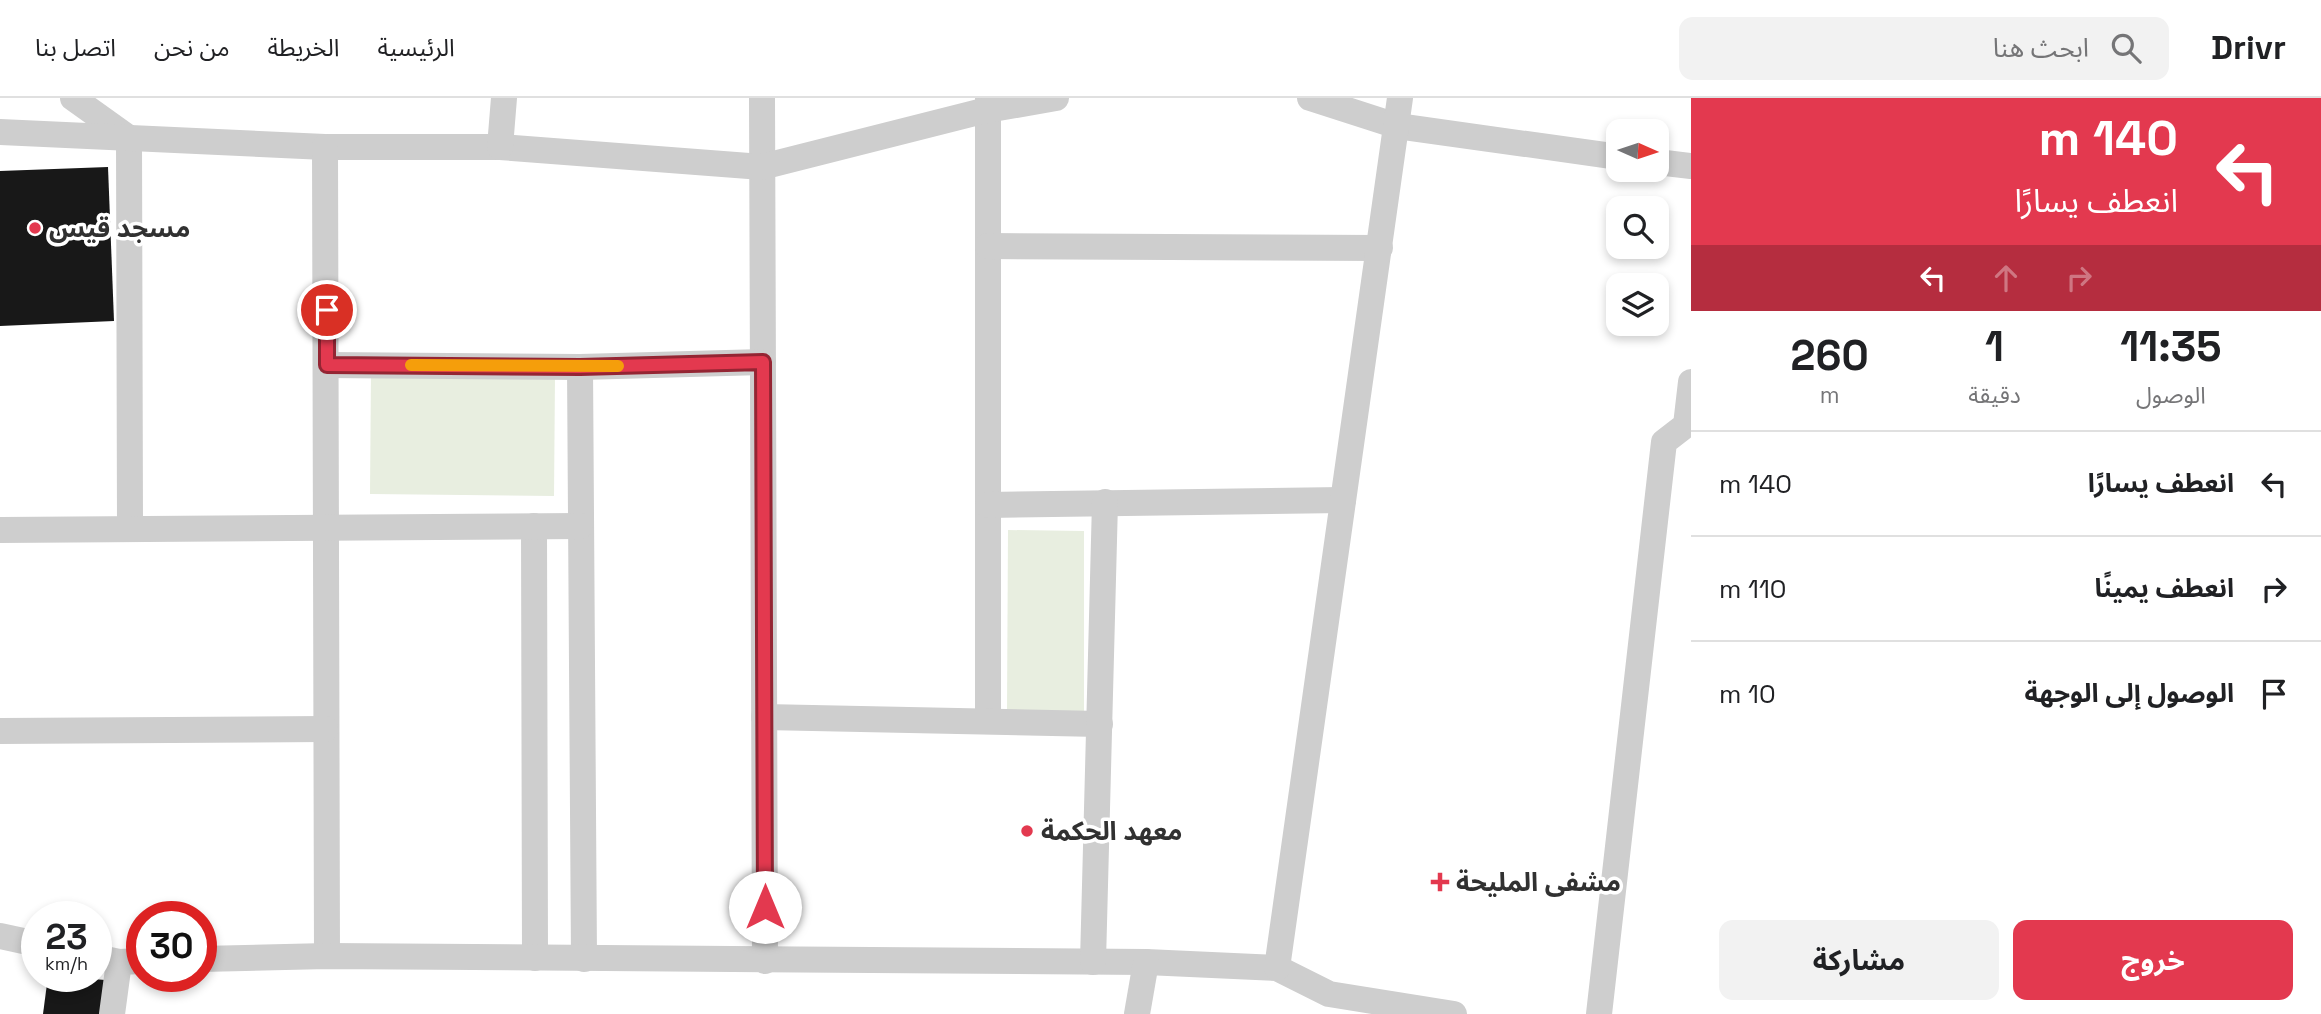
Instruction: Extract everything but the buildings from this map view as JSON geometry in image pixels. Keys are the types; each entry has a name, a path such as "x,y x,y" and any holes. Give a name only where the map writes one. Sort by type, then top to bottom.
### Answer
{"street":[{"path":"73,98 129,138"},
{"path":"500,147 504,98"},
{"path":"762,98 765,961"},
{"path":"0,132 325,147 500,147 762,167 988,104 1056,98"},
{"path":"1311,98 1397,126 1606,155"},
{"path":"1277,968 1400,98"},
{"path":"988,104 988,720"},
{"path":"129,138 130,528"},
{"path":"325,147 327,956"},
{"path":"1670,164 1691,166"},
{"path":"988,246 1380,248"},
{"path":"327,365 580,367 763,362"},
{"path":"580,367 584,958"},
{"path":"1599,1014 1664,442 1686,425 1691,382"},
{"path":"988,505 1343,500"},
{"path":"1093,962 1105,502"},
{"path":"534,526 535,958"},
{"path":"0,530 580,526"},
{"path":"764,717 1100,724"},
{"path":"0,731 325,729"},
{"path":"0,936 21,941"},
{"path":"217,959 327,956 1146,962 1277,968 1329,993 1454,1014"},
{"path":"112,1014 119,960"},
{"path":"1137,1014 1146,962"}],"shaded area":[{"path":"371,374 555,375 554,496 370,494"},
{"path":"1008,530 1084,531 1084,712 1007,711"}],"slow traffic":[{"path":"411,365 618,366"}],"place":[{"name":"مسجد قيس","path":"35,228"},
{"name":"معهد الحكمة","path":"1027,831"},
{"name":"مشفى المليحة","path":"1440,882"}],"route":[{"path":"327,310 327,365 580,367 763,362 765,907"}]}
